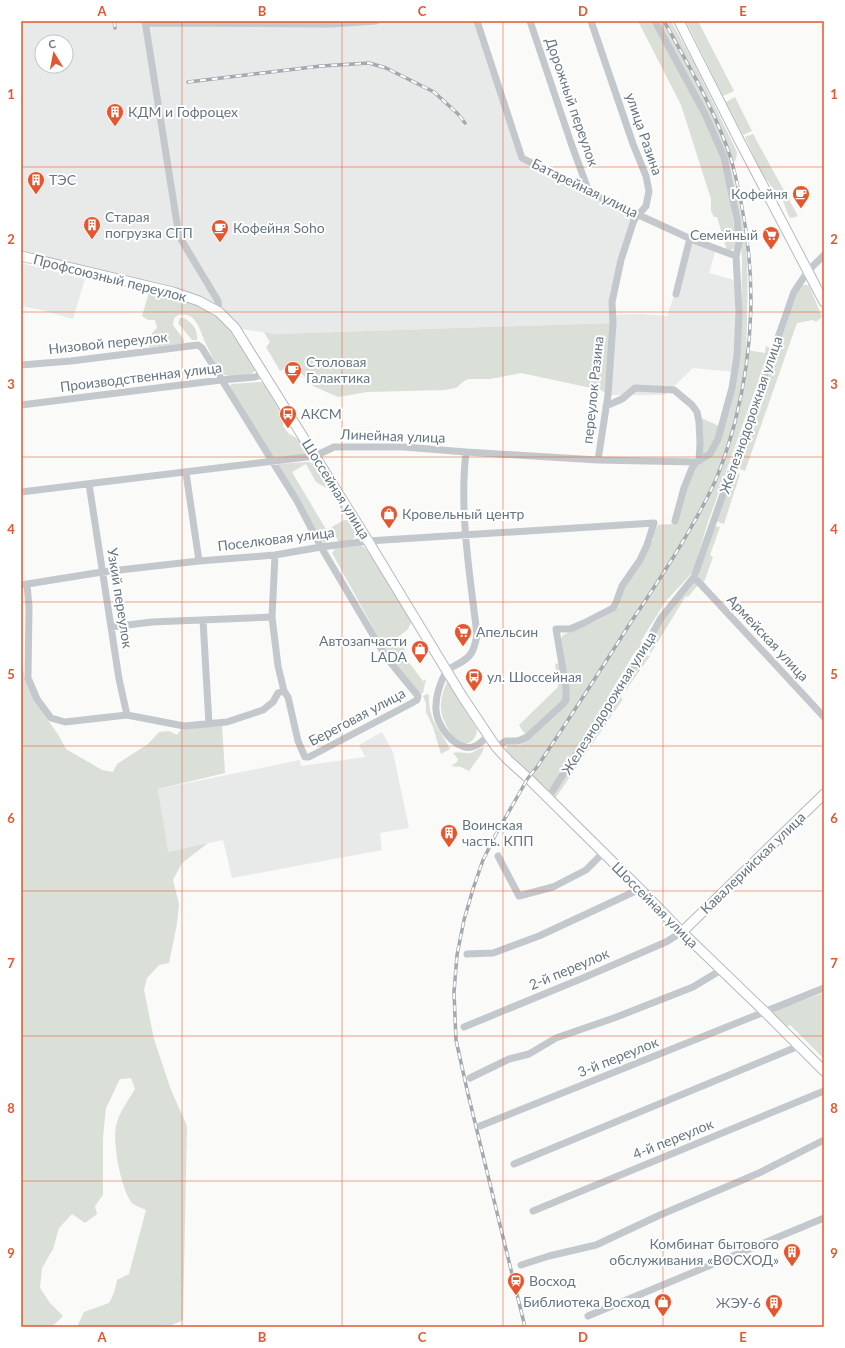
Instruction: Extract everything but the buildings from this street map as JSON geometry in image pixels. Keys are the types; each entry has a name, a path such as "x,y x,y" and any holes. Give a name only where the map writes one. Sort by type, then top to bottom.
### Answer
{"main road":[{"path":"679,21 738,138 824,302"},
{"name":"Профсоюзный переулок","path":"21,256 173,292 199,301"},
{"name":"Шоссейная улица","path":"199,301 219,312 235,328 447,671 496,747 824,1071"},
{"name":"Кавалерийская улица","path":"682,932 824,794"}],"street":[{"path":"145,22 330,24 376,21"},
{"name":"Батарейная улица","path":"477,21 522,158 589,192 690,238 736,256"},
{"name":"Дорожный переулок","path":"530,21 589,192"},
{"name":"улица Разина","path":"591,21 633,144 646,176 649,191 646,206 634,220 621,260 612,302 613,323"},
{"name":"Железнодорожная улица","path":"655,21 705,114 724,158 737,219 739,243 736,256 739,312 737,356 732,388 718,439 710,454 692,468 688,476 675,521"},
{"name":"Шоссейная улица","path":"145,22 179,236 218,301 219,312"},
{"path":"676,294 690,238"},
{"name":"Железнодорожная улица","path":"548,798 643,650 661,618 694,577 794,292 808,272 824,254"},
{"name":"переулок Разина","path":"598,460 606,406 613,323"},
{"name":"Низовой переулок","path":"21,365 71,361 198,345 202,348 221,380"},
{"name":"Производственная улица","path":"21,405 255,377 264,374"},
{"path":"221,380 297,501 321,547"},
{"path":"606,406 622,399 635,388 674,390 692,405 697,412 700,443 698,462"},
{"name":"Линейная улица","path":"21,492 315,456 334,447 404,447 598,460 698,462"},
{"path":"466,452 464,472 465,535 478,634 474,650 467,660 447,671 438,691 436,711 446,734 456,744 464,748 473,747 488,736"},
{"path":"186,473 199,561"},
{"name":"Узкий переулок","path":"90,484 119,679 127,715"},
{"name":"Поселковая улица","path":"24,585 102,572 199,561 276,555 368,541 654,523 653,530 642,555 622,586 613,608 584,623 570,628 556,629 566,688 566,700 527,736 518,741 506,741 496,747"},
{"name":"Береговая улица","path":"284,691 288,697 298,741 305,757 309,757 417,700 418,696 386,657 321,547"},
{"path":"24,585 29,607 28,678 37,698 51,718 65,722 127,715 184,726 227,722 263,710 273,702 278,693 284,691 278,666 272,617 276,555"},
{"name":"Армейская улица","path":"694,577 824,716"},
{"path":"111,627 152,622 272,617"},
{"path":"203,620 209,724"},
{"path":"498,856 519,896 553,887 586,870 603,853"},
{"path":"467,954 493,953 526,940 640,889"},
{"name":"2-й переулок","path":"464,1027 659,945 682,932"},
{"path":"470,1078 509,1059 529,1054 556,1038 614,1018 693,987 721,970"},
{"name":"3-й переулок","path":"480,1126 824,988"},
{"path":"514,1164 799,1046"},
{"name":"4-й переулок","path":"532,1211 824,1091"},
{"path":"521,1266 549,1256 596,1245 660,1215 759,1173 824,1140"},
{"path":"588,1316 824,1218"}],"shaded area":[{"path":"21,21 477,21 522,158 639,214 621,260 613,315 642,314 667,316 693,240 716,249 709,273 738,281 734,372 693,368 665,395 608,395 613,323 275,334 235,328 219,312 173,292 21,251"},
{"path":"638,21 652,21 693,97 721,156 730,196 736,242 733,249 727,251 717,217 714,217 711,211 711,199 681,105"},
{"path":"657,21 671,21 694,63 737,152 736,160 730,164 745,239 747,275 746,350 765,353 766,346 770,348 707,525 693,572 665,602 641,641 642,645 638,651 636,650 589,729 549,792 545,792 508,753 506,749 508,744 520,745 565,704 560,641 563,635 600,619 620,605 620,595 650,543 654,539 652,538 658,525 676,524 694,467 716,446 741,339 741,244 728,170"},
{"path":"686,21 698,21 734,91 723,96"},
{"path":"735,97 752,131 743,135 726,102"},
{"path":"753,134 798,216 792,218 789,217 783,201 762,174 745,137"},
{"path":"21,263 85,279 73,319 21,306"},
{"path":"803,285 809,285 822,317 816,322 813,320 797,323 745,471 736,468 799,289"},
{"path":"149,292 190,302 211,312 226,325 238,341 255,371 248,375 239,376 222,374 206,344 200,328 190,316 179,315 174,319 173,325 184,340 184,343 149,347 151,336 157,328 155,320 148,320 142,316"},
{"path":"180,318 184,318 190,322 196,330 197,340 192,340 178,323"},
{"path":"613,323 608,395 601,390 521,373 490,379 469,379 464,381 456,388 444,390 367,392 338,397 313,386 293,364 280,371 266,347 270,342 264,332 275,334"},
{"path":"262,382 267,387 280,410 284,420 283,426 288,433 298,439 306,451 306,454 275,459 272,457 230,387 232,384"},
{"path":"701,418 719,426 712,446 703,455"},
{"path":"312,463 319,472 326,488 316,482 306,464 292,472 327,531 329,539 327,543 324,543 320,538 277,464"},
{"path":"733,471 740,474 724,524 716,521"},
{"path":"344,520 348,520 357,536 349,541 338,541 332,527"},
{"path":"714,526 720,527 710,555 713,557 704,582 698,574"},
{"path":"361,545 372,557 412,622 407,630 398,637 406,652 392,655 387,653 332,553 335,549"},
{"path":"693,582 697,582 698,585 688,597 686,596 651,653 646,649 664,619"},
{"path":"640,656 650,656 626,690 621,686"},
{"path":"405,657 423,681 426,679 423,693 420,694 393,660 394,658"},
{"path":"21,660 25,679 44,714 66,749 102,770 113,772 117,764 148,744 159,732 169,731 177,735 182,728 222,726 225,773 158,789 168,852 208,843 182,863 173,880 179,904 177,924 169,963 159,965 147,978 144,990 154,1039 171,1090 187,1126 183,1320 168,1327 77,1327 84,1312 109,1303 114,1293 117,1280 129,1274 146,1210 133,1204 128,1196 121,1176 116,1151 115,1130 118,1118 135,1089 131,1078 120,1079 106,1108 103,1137 103,1195 95,1206 97,1214 85,1223 72,1214 59,1228 53,1249 42,1268 40,1288 50,1303 63,1316 50,1327 21,1327"},
{"path":"560,663 565,697 563,701 527,734 524,733 519,725 558,687 555,664"},
{"path":"447,681 477,729 474,739 468,743 462,743 455,739 441,713 442,695"},
{"path":"427,694 429,695 430,712 435,724 450,749 441,754 433,727 426,712 426,704 423,696"},
{"path":"619,696 623,699 554,800 554,795 616,698"},
{"path":"382,732 393,752 409,828 380,833 382,850 232,878 223,840 167,852 158,789 300,760 301,766 365,757 359,745"},
{"path":"484,747 482,753 469,771 461,767 451,766 457,762 458,759 453,753 471,753"},
{"path":"824,993 824,1059 790,1025 786,1027 773,1015 775,1010"}],"railway":[{"path":"114,21 115,28"},
{"path":"525,1327 456,1040 454,992 457,955 464,920 483,860 528,778 549,749 684,540 712,488 725,455 735,422 746,367 749,339 751,312 749,257 746,230 733,164 712,111 664,21"},
{"path":"188,82 321,66 369,63 386,68 434,92 458,114 465,123"}],"place":[{"name":"КДМ и Гофроцех","path":"115,127"},
{"name":"ТЭС","path":"36,195"},
{"name":"Кофейня","path":"801,209"},
{"name":"Старая погрузка СГП","path":"92,240"},
{"name":"Кофейня Soho","path":"220,243"},
{"name":"Семейный","path":"771,250"},
{"name":"Столовая Галактика","path":"293,385"},
{"name":"АКСМ","path":"288,429"},
{"name":"Кровельный центр","path":"389,529"},
{"name":"Апельсин","path":"463,647"},
{"name":"Автозапчасти LADA","path":"420,664"},
{"name":"ул. Шоссейная","path":"474,692"},
{"name":"Воинская часть. КПП","path":"449,848"},
{"name":"Комбинат бытового обслуживания «ВОСХОД»","path":"792,1267"},
{"name":"Восход","path":"516,1296"},
{"name":"Библиотека Восход","path":"663,1317"},
{"name":"ЖЭУ-6","path":"774,1318"}]}
